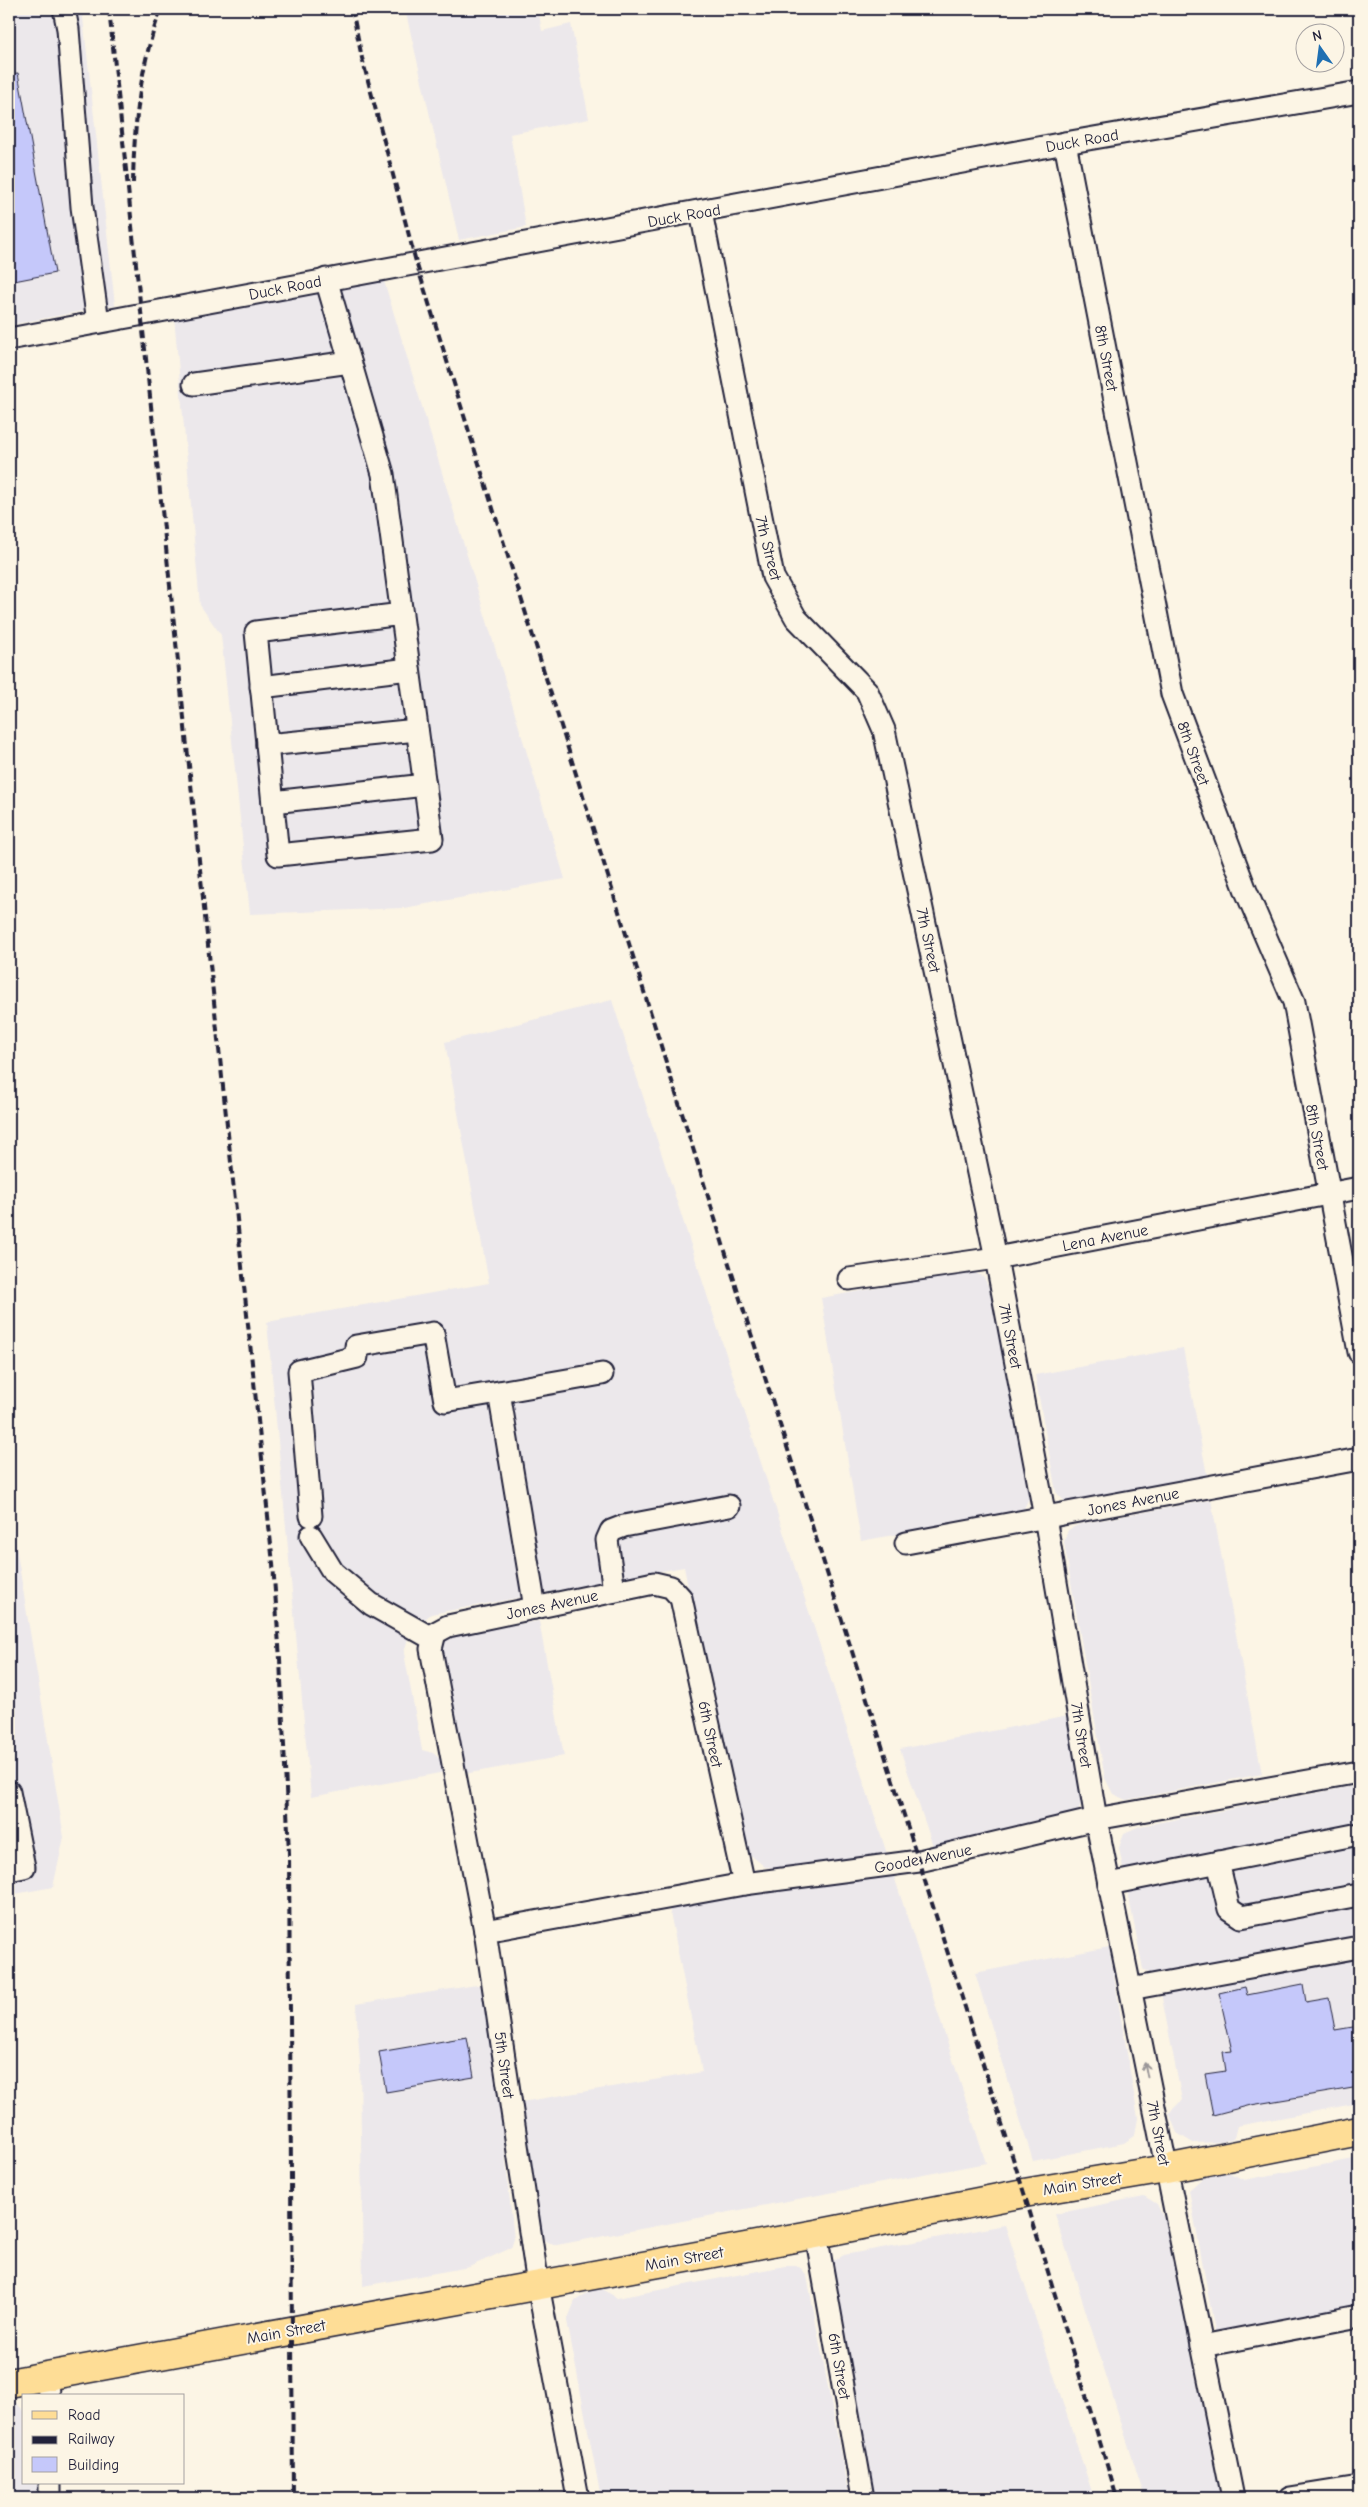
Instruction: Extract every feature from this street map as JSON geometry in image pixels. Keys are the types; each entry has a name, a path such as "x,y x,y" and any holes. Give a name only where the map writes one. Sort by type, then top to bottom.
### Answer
{"main road":[{"name":"Main Street","path":"9,2383 49,2386 538,2285 816,2234 1024,2193 1166,2169 1359,2131"}],"street":[{"path":"64,9 68,29 82,207 98,322"},
{"name":"Duck Road","path":"9,338 702,212 1065,143 1359,92"},
{"name":"8th Street","path":"1065,143 1172,694 1246,891 1294,1002 1359,1352"},
{"name":"7th Street","path":"702,212 772,577 796,618 867,690 884,730 996,1258 1046,1517 1096,1819 1233,2498"},
{"path":"326,279 383,474 402,614 417,730 432,839 278,854 256,632 402,614"},
{"path":"194,384 350,362"},
{"path":"262,686 409,669"},
{"path":"267,745 417,730"},
{"path":"273,802 425,785"},
{"name":"Lena Avenue","path":"849,1279 996,1258 1359,1188"},
{"path":"434,1636 371,1604 332,1572 311,1526 299,1371 357,1357 356,1346 433,1333 445,1401 602,1374"},
{"path":"499,1392 535,1608"},
{"name":"Jones Avenue","path":"906,1543 1359,1458"},
{"path":"614,1591 607,1540 611,1531 624,1526 729,1506"},
{"name":"Jones Avenue","path":"434,1636 448,1626 614,1591 654,1583 672,1587"},
{"name":"6th Street","path":"672,1587 682,1598 744,1884"},
{"name":"5th Street","path":"434,1636 431,1649 485,1931 538,2285 578,2498"},
{"name":"Goode Avenue","path":"485,1931 744,1884 919,1862 1096,1819 1359,1772"},
{"path":"9,1792 24,1867 9,1870"},
{"path":"1109,1884 1359,1834"},
{"path":"1218,1862 1229,1909 1241,1917 1359,1895"},
{"path":"1130,1989 1359,1947"},
{"name":"6th Street","path":"816,2234 863,2498"},
{"path":"1202,2346 1359,2316"},
{"path":"50,2484 50,2498"},
{"path":"1290,2498 1359,2486"}],"shaded area":[{"path":"9,9 82,9 115,305 9,325"},
{"path":"405,9 538,9 542,31 571,24 589,119 510,134 526,227 459,240"},
{"path":"384,281 565,879 404,908 250,914 221,635 200,605 174,316"},
{"path":"612,1000 887,1854 777,1868 765,1867 746,1851 735,1825 684,1567 431,1614 420,1623 408,1638 404,1653 422,1750 433,1753 441,1760 445,1772 311,1797 267,1322 489,1283 445,1042"},
{"path":"971,1271 984,1277 989,1288 1029,1498 1023,1511 861,1541 821,1298"},
{"path":"1183,1348 1207,1475 1065,1502 1056,1492 1035,1375"},
{"path":"1211,1500 1262,1774 1126,1800 1113,1794 1105,1778 1064,1542 1068,1530 1080,1524"},
{"path":"9,1505 64,1837 53,1887 9,1895"},
{"path":"539,1621 564,1756 464,1774 439,1648 446,1637 454,1634"},
{"path":"1068,1716 1082,1802 1076,1815 933,1846 900,1749"},
{"path":"1359,1785 1359,1938 1152,1975 1143,1969 1119,1848 1124,1833 1140,1826"},
{"path":"894,1876 986,2163 557,2245 545,2241 542,2234 521,2102 702,2072 669,1907 741,1894"},
{"path":"1109,1947 1138,2118 1135,2135 1124,2143 1033,2161 975,1973"},
{"path":"1359,1956 1359,2103 1237,2126 1234,2138 1222,2142 1193,2143 1177,2133 1169,2113 1182,2100 1161,1993"},
{"path":"483,1984 497,2080 514,2239 511,2248 469,2267 363,2286 360,2063 356,2004"},
{"path":"1359,2158 1359,2305 1215,2331 1189,2190 1207,2174 1226,2171 1244,2180"},
{"path":"1144,2196 1157,2204 1164,2219 1219,2492 1213,2498 1145,2498 1055,2214"},
{"path":"1005,2225 1094,2498 869,2498 831,2262 844,2255"},
{"path":"785,2266 797,2266 807,2276 849,2498 601,2498 567,2321 575,2301 595,2288 601,2288 617,2298"},
{"path":"9,2402 16,2403 22,2409 22,2484 41,2484 41,2498 9,2498"}],"building":[{"path":"18,73 55,273 9,282 9,74"},
{"path":"1303,1984 1306,2002 1329,1998 1335,2030 1359,2026 1359,2087 1251,2105 1213,2115 1205,2074 1226,2071 1223,2052 1232,2051 1219,1993 1245,1987 1247,1995"},
{"path":"467,2037 474,2077 386,2092 379,2052"}],"railway":[{"path":"109,9 273,1564 280,1659 289,1853 293,2498"},
{"path":"133,183 135,139 143,73 161,9"},
{"path":"352,9 362,58 416,262 741,1302 1024,2193 1117,2498"}]}
